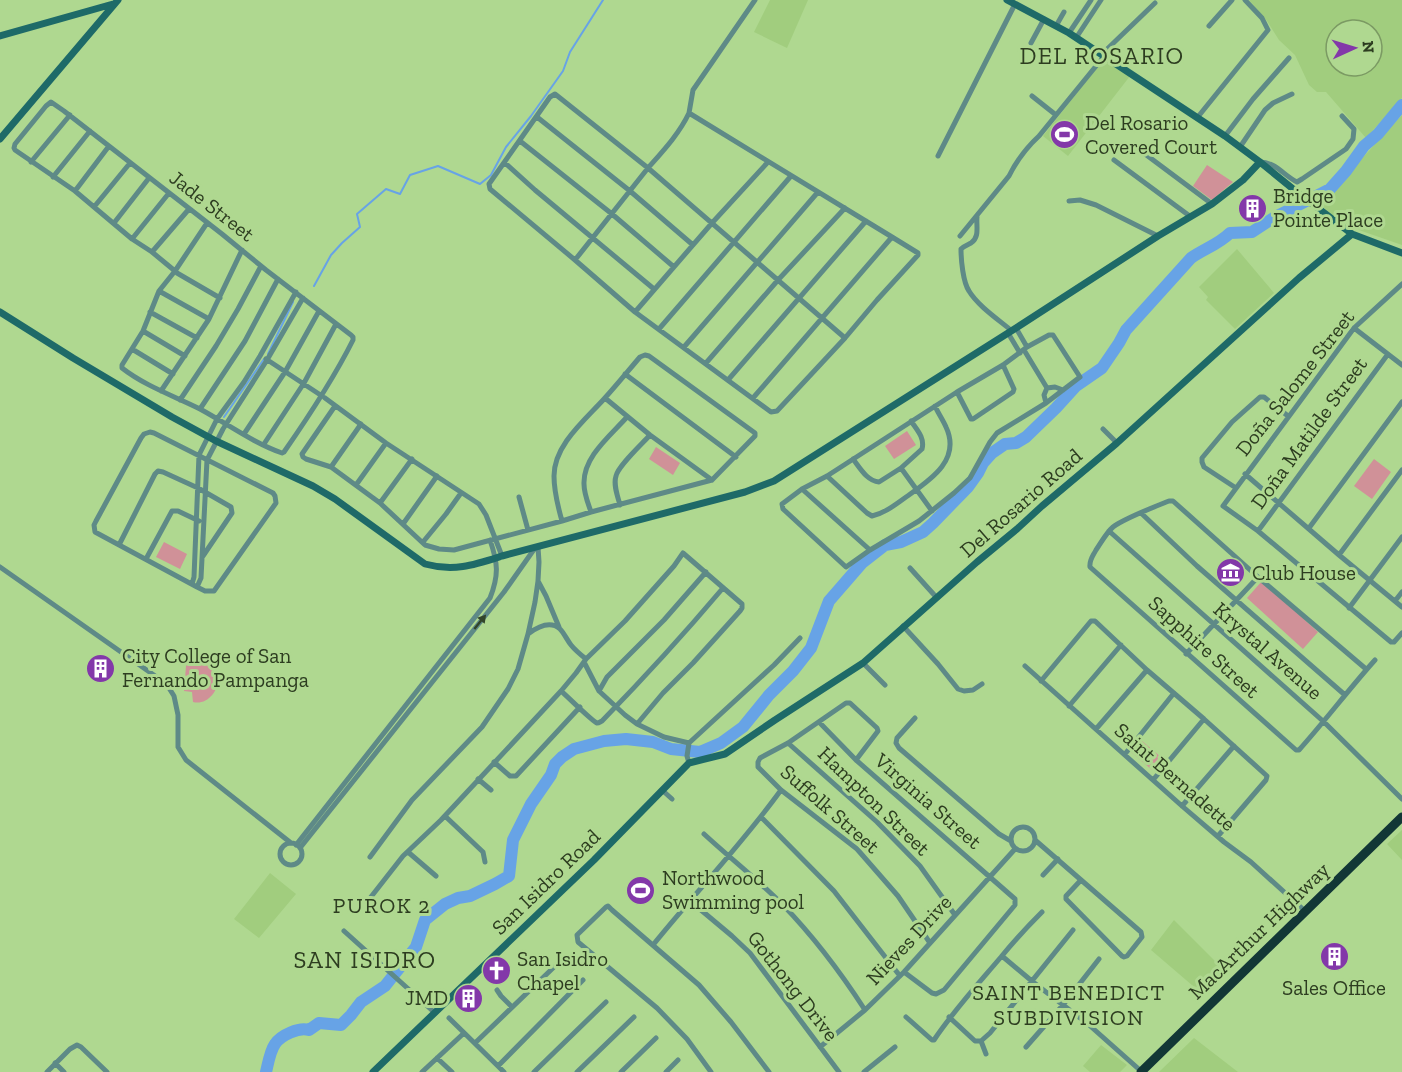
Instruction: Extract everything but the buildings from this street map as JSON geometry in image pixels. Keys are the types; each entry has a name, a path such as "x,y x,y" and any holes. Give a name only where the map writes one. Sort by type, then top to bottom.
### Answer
{"highway":[{"name":"MacArthur Highway","path":"1141,1072 1402,817"}],"main road":[{"path":"1007,0 1104,54 1225,136 1352,234 1402,253"},
{"path":"0,36 115,2"},
{"path":"0,139 115,2"},
{"path":"0,312 73,358 208,437 314,486 425,564 441,568 466,567 745,492 774,481 1158,236 1212,204 1243,180 1260,162"},
{"name":"Del Rosario Road","path":"688,759 725,754 863,663 936,597 1117,443 1283,292 1352,234"},
{"name":"San Isidro Road","path":"373,1072 594,860 662,790 688,759"}],"street":[{"path":"575,260 684,124 689,113 693,90 755,0"},
{"path":"1069,33 1091,0"},
{"path":"1076,38 1101,0"},
{"path":"1209,26 1232,0"},
{"path":"1197,118 1268,30 1262,18 1245,0"},
{"path":"960,237 1009,176 1027,147 1039,136 1104,54 1155,3"},
{"path":"938,156 1015,4"},
{"path":"1056,26 1064,12"},
{"path":"1031,43 1044,19"},
{"path":"1225,136 1253,99 1289,58"},
{"path":"689,113 918,253 845,338 777,411 771,412 635,312 490,189 489,184 550,97 555,94 648,168 845,338"},
{"path":"1240,147 1264,110 1292,94"},
{"path":"1032,96 1056,115"},
{"name":"Jade Street","path":"31,162 15,150 14,146 51,102 336,324 353,340 324,397"},
{"path":"69,115 31,162 75,191 175,271 220,298"},
{"path":"1260,162 1274,165 1298,182 1346,149 1353,139 1354,129 1342,116"},
{"path":"537,117 693,245"},
{"path":"54,177 90,131"},
{"path":"520,141 674,267"},
{"path":"1133,145 1212,204"},
{"path":"75,191 109,146"},
{"path":"1114,160 1191,217"},
{"path":"635,312 712,222 768,162"},
{"path":"94,207 130,163"},
{"path":"505,163 654,289"},
{"path":"659,329 791,176"},
{"path":"114,223 149,178"},
{"path":"684,347 818,192"},
{"path":"132,238 169,193"},
{"path":"1069,201 1080,200 1096,205 1158,236"},
{"path":"706,363 844,208"},
{"path":"152,252 189,209"},
{"path":"978,214 977,236 961,249 963,272 968,290 1012,331 1047,388"},
{"path":"728,380 866,221"},
{"path":"207,223 159,291 143,331 122,368 161,391 282,453 324,397"},
{"path":"753,398 892,237"},
{"path":"161,391 209,319 242,250"},
{"path":"180,400 216,346 261,266"},
{"path":"200,409 245,340 278,279"},
{"name":"Doña Salome Street","path":"1258,531 1224,507 1223,503 1354,328 1400,288"},
{"path":"159,291 209,319"},
{"path":"194,586 199,455 218,419 260,356 296,292"},
{"path":"194,586 201,578 207,459 303,298"},
{"path":"244,434 285,372 319,311"},
{"path":"150,312 197,338"},
{"path":"264,444 304,383 336,324"},
{"path":"1354,328 1402,365"},
{"path":"143,331 185,356"},
{"path":"1012,331 1024,350"},
{"path":"1048,335 1053,335 1080,377 997,433 990,441 970,478 919,521 846,567 783,509 782,504 802,489 827,476 1024,350 1048,335"},
{"path":"132,350 173,374"},
{"name":"Doña Matilde Street","path":"1258,531 1388,354"},
{"path":"260,356 304,383 386,443 479,504 499,557 495,586 490,598 296,845"},
{"path":"335,406 302,454 303,457 331,467 356,485 396,516 425,545 454,550 562,521 591,512 712,480 754,439 755,433 650,356 640,357 573,432 557,459 553,474 562,521"},
{"path":"957,392 973,419 1013,393 1014,389 1003,365"},
{"path":"625,374 736,456"},
{"path":"1047,388 1055,387 1063,390"},
{"path":"1046,402 1044,395 1047,388"},
{"path":"1236,488 1204,467 1202,458 1232,422 1260,397 1264,397 1288,416"},
{"path":"605,398 650,435 712,480"},
{"path":"1309,528 1402,402"},
{"path":"827,476 867,513 872,516 879,514 916,490 944,465 949,453 950,440 947,428 935,406"},
{"path":"591,512 584,482 588,462 627,417"},
{"path":"853,459 875,482 879,482 901,468 923,446 922,437 911,421"},
{"path":"331,467 361,424"},
{"path":"1103,429 1117,443"},
{"path":"154,433 207,459 273,493 276,503 214,591 205,591 194,586 95,532 94,525 144,434 154,433"},
{"path":"620,505 616,475 650,435"},
{"path":"356,485 386,443"},
{"path":"380,503 412,459"},
{"path":"901,468 932,511"},
{"path":"1339,555 1402,470"},
{"path":"119,545 158,471 198,488 231,507 232,513 202,558"},
{"path":"1245,474 1402,607"},
{"path":"403,524 437,477"},
{"path":"802,489 870,550"},
{"path":"423,542 461,494"},
{"path":"519,496 528,530"},
{"path":"1109,531 1123,521 1141,513 1169,501 1175,502 1258,577 1366,669"},
{"path":"146,559 172,512 178,511 203,524"},
{"path":"1141,513 1197,566 1345,695"},
{"name":"Sapphire Street","path":"1109,531 1090,560 1090,567 1186,654 1296,750 1299,750 1324,723"},
{"name":"Krystal Avenue","path":"1109,531 1324,723 1402,799"},
{"path":"1258,531 1391,642 1394,642 1402,633"},
{"path":"203,536 208,539 215,538"},
{"path":"1349,608 1402,537"},
{"path":"370,857 412,800 482,727 508,689 518,669 528,634 538,581 536,547"},
{"path":"296,845 504,592 536,547"},
{"path":"367,902 393,868 445,816 561,691 585,660 625,621 683,553 740,601 742,608 637,724"},
{"path":"0,567 169,688 174,696 178,715 178,747 186,760 296,845"},
{"path":"910,568 936,597"},
{"path":"599,691 607,677 664,620 706,572"},
{"path":"1186,654 1258,577"},
{"path":"538,581 560,628 585,660 599,691 637,724 688,745"},
{"path":"561,691 593,721 602,722 674,645 723,588"},
{"path":"1395,601 1402,592"},
{"path":"1041,681 1091,621 1095,621 1267,776 1218,836"},
{"path":"528,634 547,625 560,628"},
{"path":"903,626 958,688 964,691 973,690 982,684"},
{"path":"688,759 688,745 800,638"},
{"path":"1069,706 1121,645"},
{"path":"1324,723 1375,660"},
{"path":"863,663 885,685"},
{"name":"Saint Bernadette","path":"1025,666 1182,806 1251,862 1305,912"},
{"path":"1096,729 1147,669"},
{"path":"1125,754 1174,693"},
{"name":"Suffolk Street","path":"856,760 878,731 850,703 846,703 760,758 758,767 781,790 856,849 898,896 930,943"},
{"path":"494,762 510,776 516,776 580,707"},
{"path":"915,718 897,738 896,743 899,748 999,834 1011,841 1015,849"},
{"path":"1153,780 1204,719"},
{"name":"Virginia Street","path":"819,722 856,760 1015,899 1015,905 944,990 936,994 932,993 902,974"},
{"name":"Hampton Street","path":"788,742 878,822 920,867 955,915"},
{"path":"1182,806 1234,746"},
{"path":"478,779 491,790"},
{"path":"662,790 672,799"},
{"path":"653,945 781,790"},
{"path":"445,816 483,852 485,862"},
{"path":"761,817 834,891 902,974"},
{"path":"1011,841 1015,830 1023,827 1030,830 1035,840 1141,932 1142,937 1127,956 1122,956 1066,899 1066,896 1081,880"},
{"path":"704,834 799,922 835,967 865,1010"},
{"name":"Nieves Drive","path":"820,1047 865,1010 902,974 1015,849 1026,851 1032,847 1035,840"},
{"path":"408,852 436,876"},
{"path":"1043,875 1058,858"},
{"name":"Gothong Drive","path":"689,900 750,953 839,1072"},
{"path":"711,1072 687,1039 657,1008 578,942 577,935 606,907 608,906 699,985 769,1072"},
{"path":"906,1017 934,1040 950,1017 1013,941 1042,912"},
{"path":"950,1017 975,1041 981,1041 1033,982 1073,930"},
{"path":"344,931 435,1013"},
{"path":"1002,956 1093,1028 1141,1072"},
{"path":"1026,1047 1099,959"},
{"path":"475,1043 554,967"},
{"path":"498,1066 583,980"},
{"path":"497,990 512,1007"},
{"path":"534,1072 606,1002"},
{"path":"578,1072 634,1017"},
{"path":"449,1018 504,1072"},
{"path":"422,1072 464,1033"},
{"path":"621,1072 656,1038"},
{"path":"981,1041 986,1054"},
{"path":"47,1072 73,1046 77,1045 107,1072"},
{"path":"864,1072 895,1047"},
{"path":"437,1058 452,1072"},
{"path":"666,1072 678,1060"},
{"path":"55,1063 64,1072"}],"shaded area":[{"path":"770,0 808,0 787,48 754,32"},
{"path":"1249,0 1402,0 1402,98 1366,138 1326,92 1317,92 1309,85 1295,55 1279,40"},
{"path":"1104,59 1130,76 1068,156 1043,136"},
{"path":"1402,115 1402,245 1356,229 1334,217 1320,204"},
{"path":"1207,165 1233,182 1212,200 1193,186"},
{"path":"1237,249 1274,293 1235,329 1206,300 1208,297 1199,287"},
{"path":"907,431 916,445 894,459 885,446"},
{"path":"656,447 680,463 673,475 649,459"},
{"path":"1374,459 1391,472 1372,499 1354,486"},
{"path":"164,542 187,554 180,569 156,557"},
{"path":"1262,581 1318,632 1303,649 1247,598"},
{"path":"194,654 207,658 215,665 218,674 215,691 202,702 193,702 192,692 184,691 186,666"},
{"path":"1141,740 1162,758 1152,770 1131,752"},
{"path":"1402,830 1402,860 1387,844"},
{"path":"270,873 296,894 259,938 234,919"},
{"path":"1174,920 1224,970 1200,992 1151,950"},
{"path":"1194,1038 1238,1072 1159,1072"},
{"path":"1101,1045 1127,1065 1120,1072 1090,1072 1083,1066"}],"waterway":[{"path":"314,286 331,255 360,227 357,214 386,189 400,194 410,175 438,166 480,184 491,175 506,147 563,71 570,52 603,0"},
{"path":"266,1072 272,1050 281,1038 290,1032 309,1030 319,1023 341,1025 361,1002 385,986 416,947 425,920 445,904 470,896 509,876 513,840 531,804 551,775 555,764 562,757 574,749 604,741 626,739 653,742 671,749 700,752 721,743 743,727 811,648 829,601 862,563 885,545 901,542 923,532 968,487 992,453 1005,444 1016,443 1026,437 1076,386 1102,368 1126,330 1191,258 1230,233 1252,232 1275,217 1330,189 1364,146 1378,134 1402,105"},
{"path":"268,354 293,302"},
{"path":"224,417 264,359"}],"place":[{"name":"Del Rosario Covered Court","path":"1064,135"},
{"name":"Bridge Pointe Place","path":"1252,208"},
{"name":"Club House","path":"1231,573"},
{"name":"City College of San Fernando Pampanga","path":"101,668"},
{"name":"Northwood Swimming pool","path":"641,890"},
{"name":"Sales Office","path":"1334,957"},
{"name":"San Isidro Chapel","path":"496,971"},
{"name":"JMD","path":"469,998"}],"district":[{"name":"DEL ROSARIO","path":"1102,56"},
{"name":"PUROK 2","path":"382,905"},
{"name":"SAN ISIDRO","path":"365,960"},
{"name":"SAINT BENEDICT SUBDIVISION","path":"1069,1004"}]}
